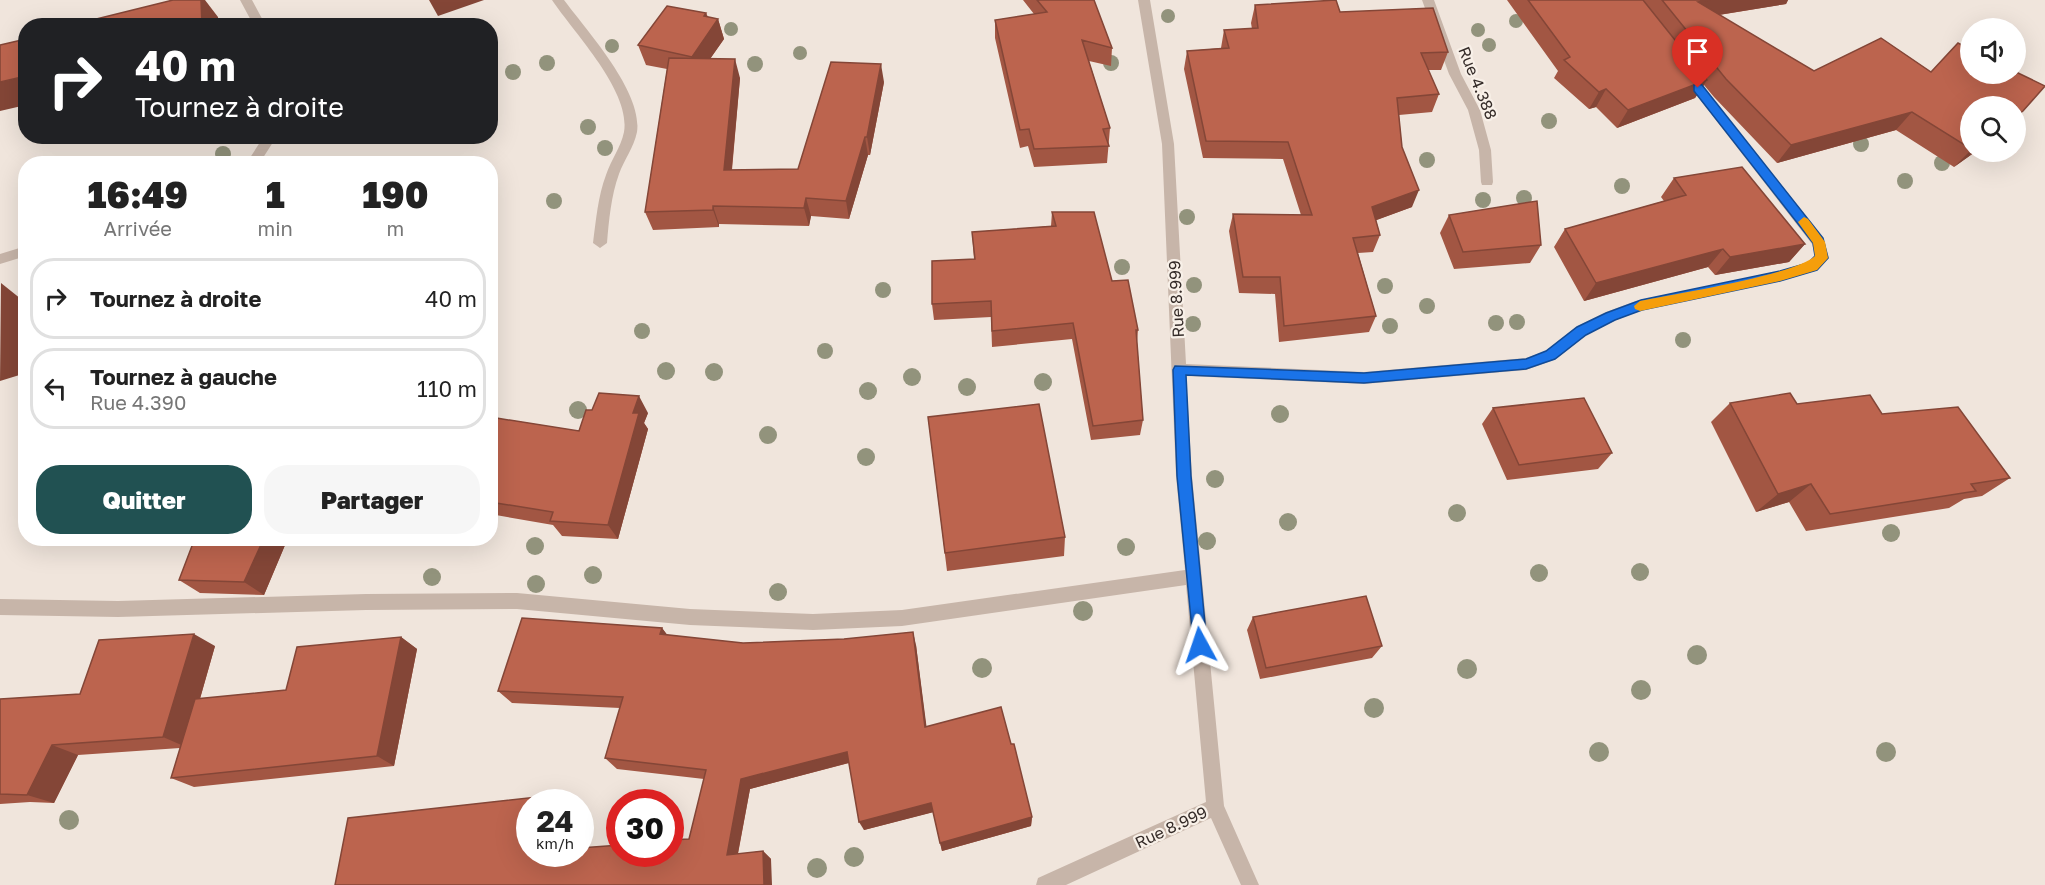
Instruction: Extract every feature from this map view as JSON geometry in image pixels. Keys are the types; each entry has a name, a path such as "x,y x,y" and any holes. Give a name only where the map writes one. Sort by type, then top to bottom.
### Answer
{"street":[{"path":"246,0 256,18"},
{"path":"558,0 616,84 627,105 632,123 626,147 607,192 600,243"},
{"name":"Rue 8.999","path":"1045,885 1215,807 1184,476 1167,144 1144,0"},
{"name":"Rue 4.388","path":"1428,0 1455,74 1474,110 1485,150 1487,182"},
{"path":"1179,370 1364,378 1526,364 1551,355 1581,331 1611,316 1641,305 1780,276 1813,266 1822,258 1818,242 1679,64"},
{"path":"0,258 18,253"},
{"path":"0,607 118,609 366,602 517,601 690,617 813,622 902,618 1194,576"},
{"path":"1215,807 1250,885"}],"building":[{"path":"173,0 201,0 202,18 100,18"},
{"path":"1037,0 1094,0 1112,48 1082,40 1110,128 1103,129 1109,146 1034,149 1029,129 1020,130 995,20 1047,12"},
{"path":"1336,0 1340,12 1433,8 1448,52 1421,53 1439,94 1397,98 1402,147 1419,190 1372,207 1380,235 1353,238 1376,316 1284,326 1280,277 1243,277 1233,214 1312,215 1288,142 1206,141 1187,51 1229,48 1224,30 1258,28 1255,5"},
{"path":"1528,0 1643,0 1707,80 1628,110 1606,89 1599,92 1564,60 1570,57"},
{"path":"1662,0 1710,0 1698,2 1814,71 1881,38 1931,72 1958,43 1960,44 1960,84 2026,84 2026,77 2045,86 2026,108 2026,96 1960,96 1960,142 1912,112 1791,145 1726,79"},
{"path":"667,6 706,13 704,16 718,19 692,57 638,45"},
{"path":"18,41 18,78 0,82 0,45"},
{"path":"669,58 735,59 724,170 798,169 831,62 881,64 867,137 865,137 846,201 806,198 804,208 713,206 713,210 645,212"},
{"path":"1742,167 1805,244 1730,257 1723,249 1596,283 1565,229 1686,195 1674,178"},
{"path":"1537,201 1541,245 1463,252 1449,215"},
{"path":"1052,212 1094,212 1112,281 1128,280 1138,330 1136,330 1143,420 1093,426 1073,323 992,331 991,301 932,304 932,261 975,259 972,232 1056,226"},
{"path":"599,393 639,396 633,413 639,413 608,525 550,521 553,512 498,503 498,418 579,431 586,410 592,410"},
{"path":"1790,393 1797,404 1870,395 1882,414 1958,407 2010,478 1971,484 1976,491 1830,514 1811,484 1778,494 1730,403"},
{"path":"1584,398 1612,453 1519,465 1493,408"},
{"path":"1039,404 1065,537 945,553 928,417"},
{"path":"192,546 260,546 244,582 179,580"},
{"path":"1366,596 1382,646 1266,668 1253,617"},
{"path":"522,618 662,628 660,634 743,643 844,639 913,632 925,727 1001,707 1011,744 1014,744 1032,817 940,843 931,803 859,822 847,752 741,779 727,855 763,851 764,885 335,885 348,818 516,799 516,867 594,867 594,847 606,846 606,867 684,867 684,839 689,839 706,770 605,758 623,697 498,691"},
{"path":"194,634 163,737 52,745 27,795 0,794 0,699 80,694 99,640"},
{"path":"401,637 377,756 171,778 195,699 286,690 297,647"}],"slow traffic":[{"path":"1640,306 1780,276 1813,266 1822,258 1818,242 1804,222"}],"route":[{"path":"1200,645 1184,476 1179,370 1364,378 1526,364 1551,355 1581,331 1611,316 1641,305 1780,276 1813,266 1822,258 1818,242 1698,88"}]}
